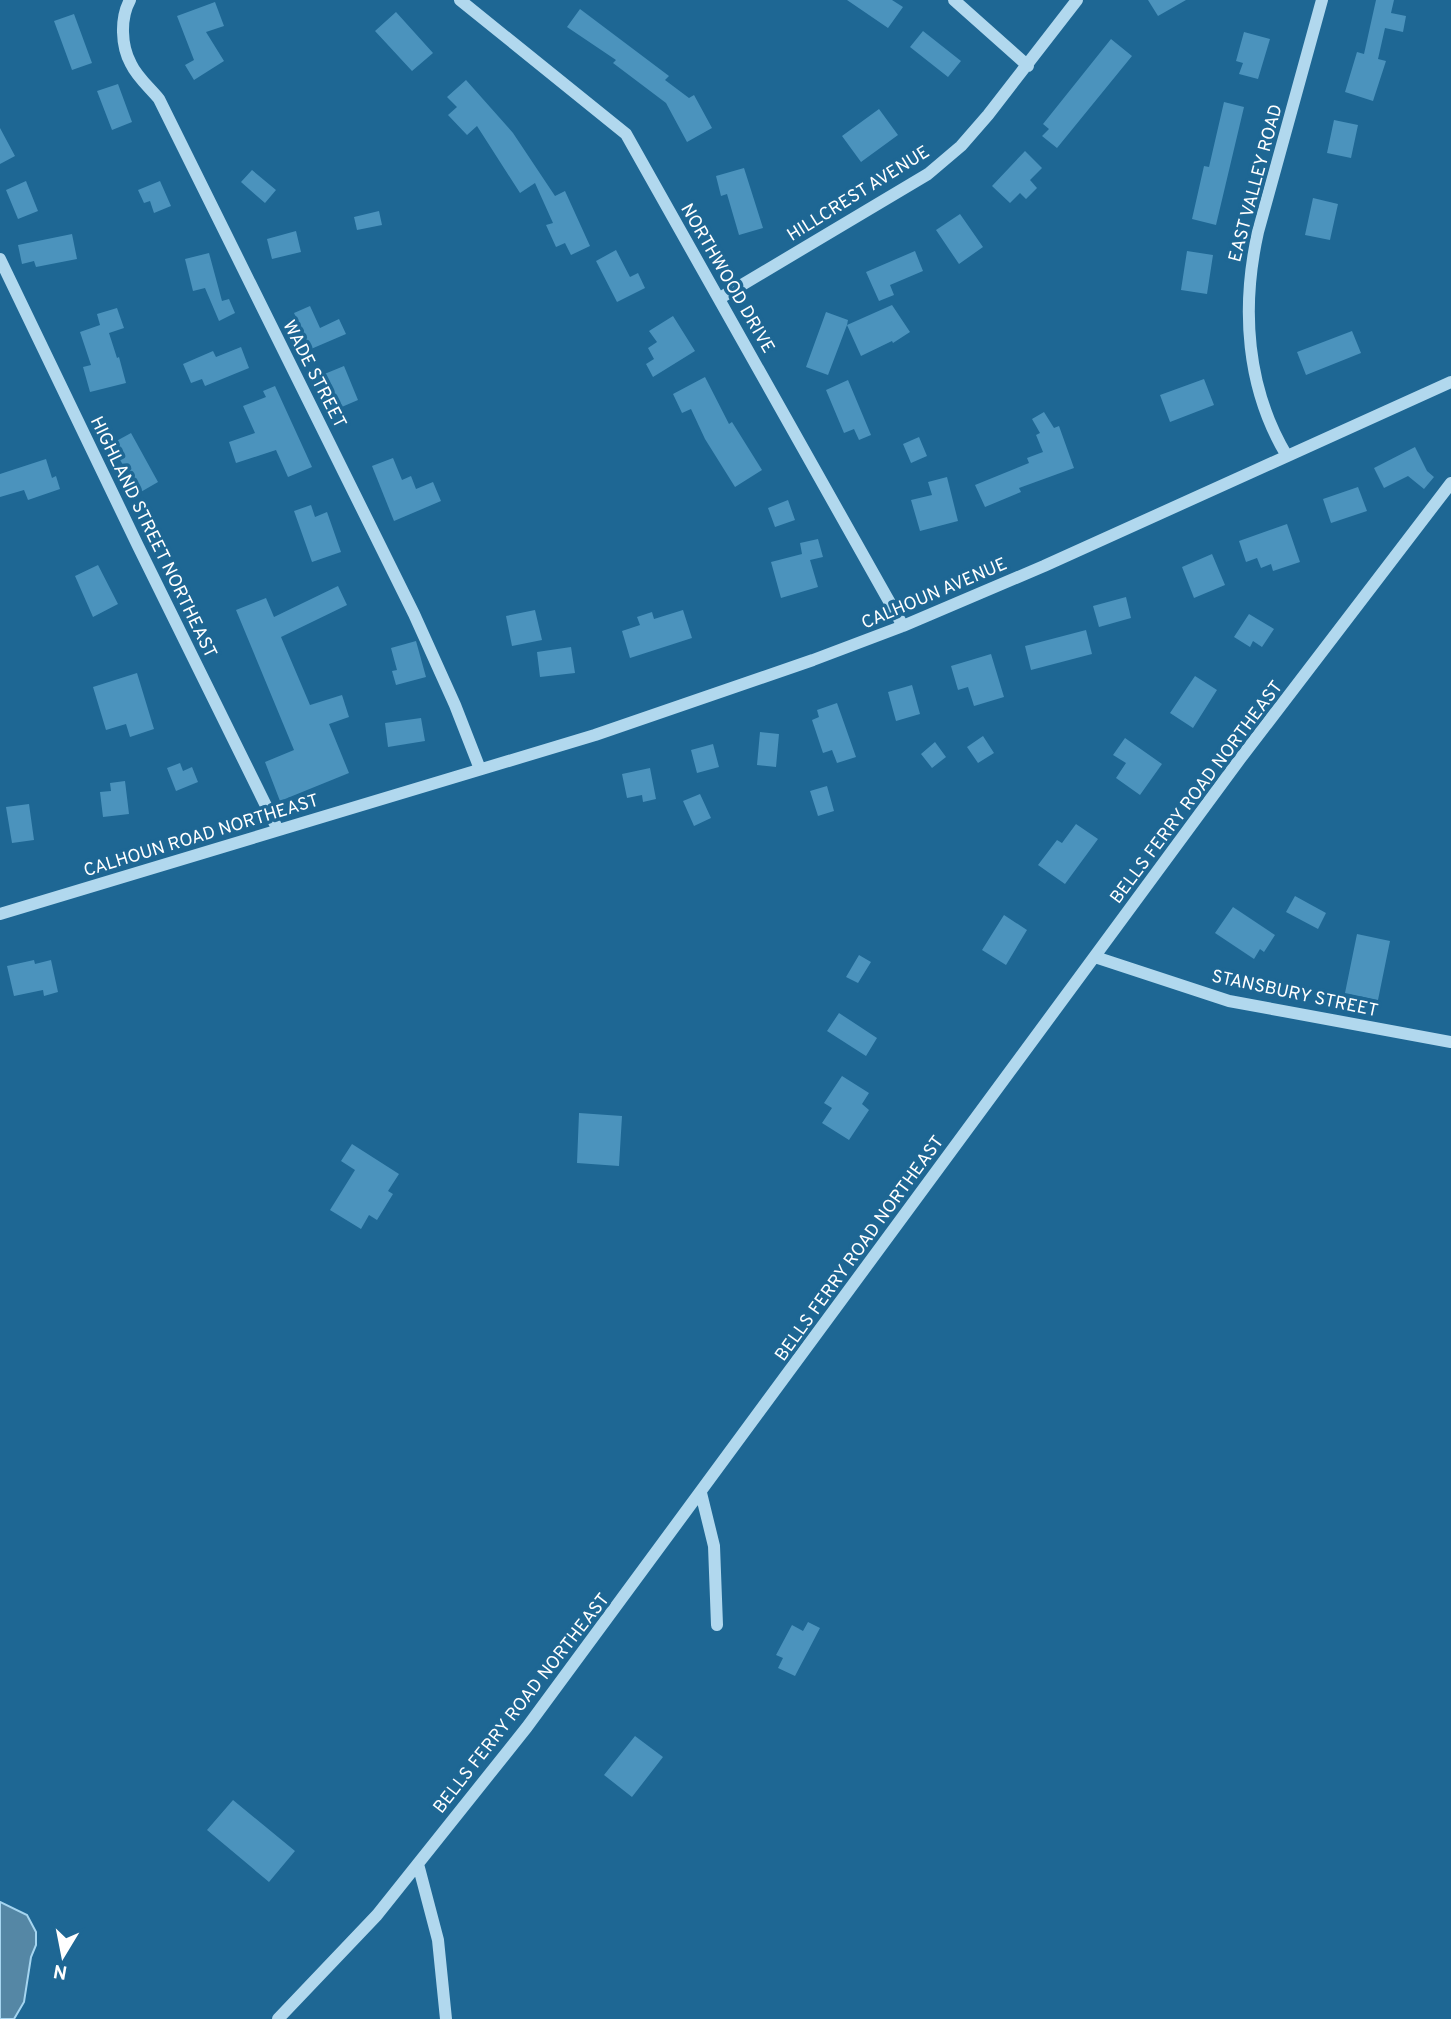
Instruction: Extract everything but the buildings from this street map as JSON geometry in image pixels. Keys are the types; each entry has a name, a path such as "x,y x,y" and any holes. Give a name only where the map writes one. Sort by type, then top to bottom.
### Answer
{"street":[{"name":"WADE STREET","path":"130,0 126,7 122,32 130,64 159,99 165,111 414,614 480,769"},
{"name":"NORTHWOOD DRIVE","path":"460,0 626,134 903,626"},
{"path":"954,0 1028,66"},
{"name":"HILLCREST AVENUE","path":"720,298 928,174 961,146 1028,66 1077,0"},
{"name":"EAST VALLEY ROAD","path":"1287,456 1274,436 1256,382 1249,344 1249,271 1322,0"},
{"name":"HIGHLAND STREET NORTHEAST","path":"0,258 278,830"},
{"name":"CALHOUN AVENUE","path":"413,790 595,735 903,626 1044,566 1451,382"},
{"name":"BELLS FERRY ROAD NORTHEAST","path":"278,2019 377,1915 527,1727 1240,759 1451,484"},
{"name":"CALHOUN ROAD NORTHEAST","path":"0,914 413,790"},
{"name":"STANSBURY STREET","path":"1095,957 1229,1001 1451,1042"},
{"path":"701,1493 714,1546 717,1625"},
{"path":"418,1864 438,1940 446,2019"}],"water":[{"path":"0,1902 27,1915 36,1932 36,1945 31,1957 24,2002 14,2019 0,2019"}]}
